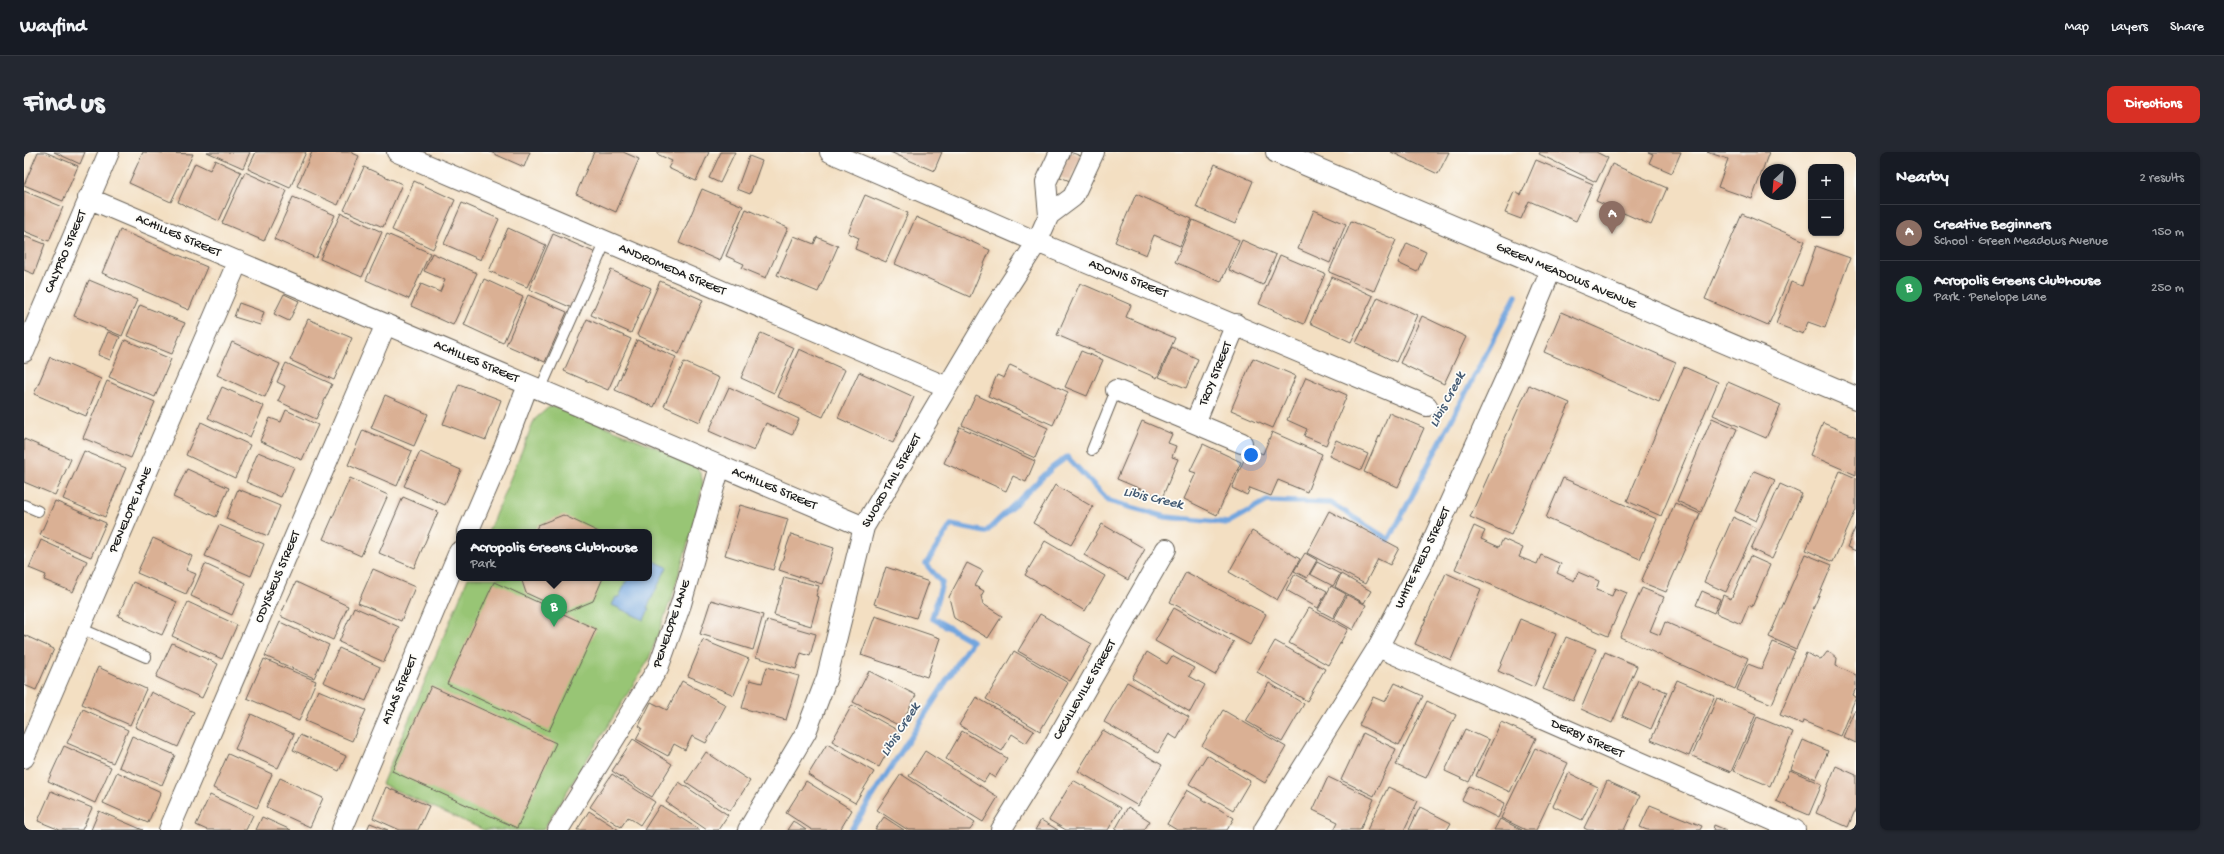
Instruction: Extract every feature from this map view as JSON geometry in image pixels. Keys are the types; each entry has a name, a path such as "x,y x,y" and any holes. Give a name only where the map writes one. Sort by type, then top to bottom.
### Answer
{"street":[{"name":"CALYPSO STREET","path":"24,352 88,198 109,152"},
{"name":"ANDROMEDA STREET","path":"397,152 947,387"},
{"name":"ADONIS STREET","path":"830,152 1037,242 1236,324 1427,406"},
{"path":"1050,215 1046,182 1060,152"},
{"name":"SWORD TAIL STREET","path":"748,830 806,732 827,677 864,527 990,315 1037,242 1050,215 1073,197 1094,152"},
{"name":"GREEN MEADOWS AVENUE","path":"1277,152 1551,270 1856,398"},
{"name":"ACHILLES STREET","path":"88,198 864,527"},
{"name":"PENELOPE LANE","path":"24,758 238,261"},
{"name":"WHITE FIELD STREET","path":"1271,828 1378,647 1423,562 1508,373 1551,270"},
{"name":"ODYSSEUS STREET","path":"169,830 386,324"},
{"name":"TROY STREET","path":"1195,423 1236,324"},
{"path":"469,529 504,448 534,387"},
{"name":"TROY STREET","path":"1116,390 1242,443"},
{"name":"PENELOPE LANE","path":"558,830 658,668 681,604 720,466"},
{"name":"CECILLEVILLE STREET","path":"1001,830 1053,746 1166,549"},
{"name":"ATLAS STREET","path":"342,830 408,669 456,559"},
{"name":"DERBY STREET","path":"1378,647 1795,830"}],"lane":[{"path":"534,387 606,241"},
{"path":"1092,450 1116,390"},
{"path":"24,505 38,511"},
{"path":"80,628 146,657"}],"green space":[{"path":"549,407 559,407 687,460 697,467 701,474 703,484 695,519 673,594 648,661 543,830 484,830 382,784 467,581 652,581 652,529 489,529 535,419"}],"water":[{"path":"652,560 667,567 647,608 649,609 644,620 612,605 616,597 619,597 627,581 652,581"}],"building":[{"path":"38,152 45,152 78,166 63,201 24,185"},
{"path":"54,152 85,152 80,164"},
{"path":"143,152 193,154 171,202 129,183"},
{"path":"207,152 250,152 243,168"},
{"path":"256,152 306,152 290,188 248,169"},
{"path":"312,152 350,152 359,156 338,205 297,186"},
{"path":"490,152 530,152 524,167"},
{"path":"594,152 623,152 639,159 616,212 576,194"},
{"path":"658,152 709,152 696,181 668,168 672,161 657,154"},
{"path":"721,152 735,152 720,183 709,178"},
{"path":"890,152 942,152 934,171"},
{"path":"1070,152 1081,156 1070,181 1060,177"},
{"path":"1391,152 1449,152 1438,174"},
{"path":"1540,152 1596,152 1608,158 1596,182 1539,154"},
{"path":"1648,152 1681,152 1672,173 1649,163 1653,154"},
{"path":"1707,152 1769,152 1765,164 1760,164 1760,177 1752,199 1718,187 1728,159"},
{"path":"749,156 762,161 750,194 737,189"},
{"path":"215,160 241,172 219,221 178,202 195,163 210,170"},
{"path":"1536,160 1593,184 1576,221 1529,201 1521,219 1505,213 1514,192 1521,195"},
{"path":"1215,164 1253,181 1235,224 1196,207"},
{"path":"1612,164 1667,188 1651,225 1596,201"},
{"path":"364,167 402,184 383,227 344,210"},
{"path":"245,172 287,191 264,241 222,223"},
{"path":"414,181 455,200 433,249 392,230"},
{"path":"702,189 743,206 720,261 679,243"},
{"path":"24,191 63,207 49,241 24,231"},
{"path":"1136,194 1192,219 1180,246 1154,235 1146,255 1115,242"},
{"path":"865,195 908,213 886,262 855,249 859,238 848,233"},
{"path":"293,197 335,215 316,258 274,239"},
{"path":"462,203 499,219 481,260 444,244"},
{"path":"746,209 788,228 766,278 742,268 744,264 726,256"},
{"path":"1314,210 1346,224 1330,263 1298,249"},
{"path":"341,213 382,232 362,277 320,259"},
{"path":"1742,214 1805,241 1768,326 1705,299"},
{"path":"916,217 990,250 970,297 895,264"},
{"path":"1193,220 1239,240 1221,282 1175,262"},
{"path":"1351,221 1396,240 1374,291 1329,272"},
{"path":"508,228 546,245 527,287 489,271"},
{"path":"120,230 207,267 189,310 102,273"},
{"path":"387,234 430,253 409,299 366,280"},
{"path":"553,234 596,253 572,308 529,289"},
{"path":"24,236 45,244 34,274 24,270"},
{"path":"794,236 814,244 817,237 838,246 818,292 777,275"},
{"path":"1242,240 1276,255 1263,285 1229,270"},
{"path":"1407,243 1426,252 1417,272 1398,263"},
{"path":"1816,246 1850,258 1825,328 1808,322 1803,334 1776,324 1791,282 1802,286"},
{"path":"432,253 477,273 453,325 411,306 421,284 440,292 445,280 424,271"},
{"path":"1280,255 1325,274 1304,324 1259,304"},
{"path":"611,270 651,288 631,333 591,315"},
{"path":"1332,277 1373,296 1351,342 1310,323"},
{"path":"484,279 523,297 503,343 464,325"},
{"path":"89,280 137,300 122,336 74,316"},
{"path":"660,281 703,300 679,354 637,335"},
{"path":"1080,283 1131,305 1126,317 1175,338 1157,378 1057,335"},
{"path":"284,294 299,301 289,321 274,314"},
{"path":"528,295 567,312 545,362 506,345"},
{"path":"1378,297 1417,315 1396,362 1356,343"},
{"path":"239,303 264,312 260,325 234,317"},
{"path":"140,305 185,323 172,354 127,336"},
{"path":"1561,312 1676,362 1659,402 1544,352"},
{"path":"1422,316 1466,337 1444,384 1400,363"},
{"path":"308,319 352,338 334,380 290,360"},
{"path":"587,319 631,339 608,390 564,371"},
{"path":"108,332 120,337 110,360 98,355"},
{"path":"761,333 794,348 774,393 741,378"},
{"path":"125,340 171,359 155,397 109,377"},
{"path":"637,340 676,357 654,407 615,390"},
{"path":"232,342 280,364 265,397 217,375"},
{"path":"1172,347 1198,359 1186,388 1159,377"},
{"path":"799,349 845,370 823,417 778,397"},
{"path":"1081,351 1103,360 1087,396 1065,387"},
{"path":"50,357 101,379 86,416 34,394"},
{"path":"1253,358 1296,376 1273,428 1231,410"},
{"path":"684,362 719,378 700,422 664,406"},
{"path":"286,363 332,384 316,419 278,401 285,386 277,382"},
{"path":"1010,365 1068,392 1053,425 988,396 997,375 1004,378"},
{"path":"1684,367 1718,382 1661,516 1627,501"},
{"path":"859,372 914,397 893,443 838,418"},
{"path":"1306,377 1347,395 1326,445 1304,436 1307,429 1287,420"},
{"path":"107,381 155,402 131,458 83,438"},
{"path":"1728,382 1781,405 1766,438 1713,415"},
{"path":"459,384 501,400 486,440 443,424"},
{"path":"1529,385 1570,403 1511,535 1470,517"},
{"path":"222,387 264,406 250,437 208,418"},
{"path":"729,387 799,419 792,435 766,423 754,451 709,431"},
{"path":"385,395 428,414 414,446 371,428"},
{"path":"976,395 1048,428 1035,458 962,425"},
{"path":"286,410 318,425 302,460 260,441 270,418 281,422"},
{"path":"1389,413 1424,428 1398,487 1364,472"},
{"path":"1712,418 1737,429 1701,512 1677,501"},
{"path":"1142,421 1172,434 1168,443 1176,446 1172,457 1178,459 1162,498 1117,479"},
{"path":"201,422 250,445 235,478 186,455"},
{"path":"1823,423 1856,437 1856,475 1810,455"},
{"path":"960,427 1035,461 1026,482 1013,476 1006,491 944,463"},
{"path":"363,430 412,451 397,486 348,465"},
{"path":"1272,432 1322,454 1307,492 1278,480 1271,496 1250,488 1247,495 1232,488 1249,448 1263,454"},
{"path":"24,439 71,459 55,495 24,482"},
{"path":"1336,440 1368,454 1361,470 1329,456"},
{"path":"1203,444 1241,462 1217,515 1184,499 1196,473 1190,471"},
{"path":"84,451 126,468 105,517 63,499"},
{"path":"258,452 294,467 281,497 246,482"},
{"path":"420,452 461,470 445,505 404,486"},
{"path":"187,469 229,488 216,517 173,497"},
{"path":"1754,471 1775,480 1756,521 1735,511"},
{"path":"1840,471 1856,478 1856,510 1833,562 1806,550"},
{"path":"350,478 388,495 361,556 323,539"},
{"path":"1563,478 1657,519 1640,559 1546,518"},
{"path":"1780,484 1802,494 1772,559 1751,549"},
{"path":"1055,485 1093,507 1071,545 1033,523"},
{"path":"238,489 280,506 268,536 226,519"},
{"path":"403,497 438,512 414,568 379,553"},
{"path":"55,501 106,523 91,557 40,535"},
{"path":"1675,503 1700,514 1666,592 1641,582"},
{"path":"740,505 788,519 773,570 725,555"},
{"path":"1329,511 1399,548 1390,565 1378,559 1365,584 1307,553"},
{"path":"563,515 593,529 536,529 538,525"},
{"path":"1733,517 1756,528 1726,592 1704,582"},
{"path":"1102,524 1145,549 1128,580 1084,555"},
{"path":"219,525 264,544 251,576 205,556"},
{"path":"1474,526 1485,531 1481,539 1499,547 1503,539 1523,548 1519,557 1537,564 1541,555 1561,564 1557,573 1574,581 1578,572 1599,581 1596,590 1612,596 1615,588 1627,593 1608,636 1455,569"},
{"path":"1856,526 1856,551 1847,547"},
{"path":"1252,531 1300,559 1277,600 1229,572"},
{"path":"791,534 834,548 822,584 779,570"},
{"path":"153,538 192,556 186,570 196,574 186,594 137,573"},
{"path":"41,540 87,561 73,592 44,580 46,575 29,568"},
{"path":"1045,541 1105,576 1085,611 1025,575"},
{"path":"1305,553 1317,560 1307,578 1294,571"},
{"path":"1805,554 1832,565 1796,649 1769,637"},
{"path":"1750,556 1770,565 1752,607 1749,605 1741,624 1716,613 1723,595 1731,599"},
{"path":"1317,562 1340,574 1333,586 1310,574"},
{"path":"967,563 983,571 975,586 984,591 981,596 983,604 1002,616 988,638 954,618 949,597"},
{"path":"205,564 246,583 232,615 191,596"},
{"path":"886,567 929,582 916,618 874,604"},
{"path":"373,569 415,587 401,621 358,603"},
{"path":"1186,572 1266,614 1250,645 1170,602"},
{"path":"1446,573 1481,589 1451,660 1415,644"},
{"path":"1295,574 1327,591 1318,608 1286,590"},
{"path":"1341,574 1371,591 1364,603 1335,587"},
{"path":"784,577 819,586 816,596 819,597 811,626 774,615"},
{"path":"522,581 602,581 593,601 567,612 526,593"},
{"path":"133,582 177,602 162,635 118,616"},
{"path":"296,582 348,606 333,640 280,616"},
{"path":"494,582 596,629 549,731 447,684"},
{"path":"1331,586 1346,594 1333,618 1318,610"},
{"path":"1642,588 1664,597 1650,631 1660,635 1665,622 1748,658 1735,689 1620,637"},
{"path":"1702,591 1720,599 1714,613 1696,605"},
{"path":"1347,595 1366,605 1353,630 1334,619"},
{"path":"711,600 763,615 753,650 700,634"},
{"path":"188,602 237,625 222,659 172,636"},
{"path":"354,607 399,627 384,662 339,642"},
{"path":"1174,608 1234,642 1215,675 1155,641"},
{"path":"1309,608 1348,629 1328,665 1289,643"},
{"path":"1040,614 1092,644 1070,681 1018,651"},
{"path":"875,616 940,638 927,677 861,655"},
{"path":"1520,619 1556,634 1534,687 1498,671"},
{"path":"767,620 816,634 810,656 801,653 796,669 756,657"},
{"path":"280,622 329,645 314,678 265,656"},
{"path":"24,635 54,649 36,690 24,685"},
{"path":"1566,637 1596,649 1573,701 1543,689"},
{"path":"703,640 749,659 734,695 688,676"},
{"path":"1275,641 1325,669 1307,701 1257,672"},
{"path":"1773,642 1795,651 1772,704 1737,690 1748,664 1761,669"},
{"path":"172,643 218,664 202,698 156,677"},
{"path":"339,648 380,667 366,701 323,682"},
{"path":"1014,651 1068,683 1040,731 986,699"},
{"path":"1147,652 1167,664 1172,656 1194,668 1189,676 1205,685 1190,712 1132,678"},
{"path":"1605,652 1637,666 1612,723 1581,709"},
{"path":"1827,652 1831,653 1837,658 1836,666 1856,675 1856,688 1853,695 1856,697 1840,736 1803,721 1802,724 1780,715 1806,653 1821,660"},
{"path":"264,659 316,681 299,721 247,698"},
{"path":"98,667 146,689 130,725 82,704"},
{"path":"767,667 799,676 786,720 742,708 750,680 762,683"},
{"path":"869,671 916,695 900,726 853,702"},
{"path":"1638,680 1667,692 1651,729 1622,716"},
{"path":"1677,680 1715,696 1689,756 1651,740"},
{"path":"682,681 726,705 706,743 692,736 685,750 674,744 668,756 636,739 642,728 639,726 651,702 667,710"},
{"path":"1127,682 1189,717 1177,739 1169,734 1158,753 1104,722"},
{"path":"1269,683 1304,704 1282,742 1246,721"},
{"path":"1395,683 1423,696 1399,745 1359,725 1373,697 1385,702"},
{"path":"431,686 556,743 517,828 392,771"},
{"path":"318,690 366,710 352,741 305,721"},
{"path":"151,692 194,712 178,747 135,727"},
{"path":"976,697 1034,731 1026,743 1012,734 1002,751 959,725"},
{"path":"1717,698 1756,714 1731,772 1692,756"},
{"path":"1427,701 1456,715 1426,778 1396,765"},
{"path":"852,705 899,731 879,767 832,741"},
{"path":"83,709 128,730 113,763 67,743"},
{"path":"1223,710 1286,747 1265,783 1202,746"},
{"path":"1854,711 1856,711 1856,743 1843,737"},
{"path":"251,714 294,734 278,768 235,749"},
{"path":"1757,717 1793,732 1770,786 1734,771"},
{"path":"1501,722 1536,738 1510,792 1476,776"},
{"path":"1465,729 1489,740 1469,782 1445,771"},
{"path":"1103,730 1162,765 1138,806 1078,771"},
{"path":"962,731 1007,758 995,778 989,774 984,782 946,759"},
{"path":"1363,733 1396,749 1374,796 1341,780"},
{"path":"300,735 346,756 339,771 293,750"},
{"path":"132,736 175,755 162,785 119,767"},
{"path":"633,739 672,764 652,797 612,771"},
{"path":"1803,740 1828,751 1816,779 1791,769"},
{"path":"827,744 874,772 855,803 808,775"},
{"path":"64,746 111,767 95,803 48,781"},
{"path":"1535,748 1568,763 1536,830 1526,830 1501,818"},
{"path":"925,751 998,797 983,822 909,776"},
{"path":"706,752 750,781 730,811 686,782"},
{"path":"228,754 272,774 257,808 213,788"},
{"path":"1207,755 1250,781 1233,810 1189,784"},
{"path":"1836,766 1856,775 1856,808 1848,827 1816,813"},
{"path":"1790,770 1822,784 1809,815 1776,801"},
{"path":"117,772 161,792 148,823 103,803"},
{"path":"1569,773 1598,787 1582,820 1553,806"},
{"path":"612,774 655,802 640,825 628,817 621,827 590,807"},
{"path":"901,774 975,823 970,830 908,830 877,810"},
{"path":"1328,777 1374,799 1360,830 1334,830 1338,822 1313,810"},
{"path":"280,778 323,798 310,827 266,807"},
{"path":"1073,780 1121,808 1108,830 1066,830 1049,820"},
{"path":"806,781 852,810 840,830 812,830 786,813"},
{"path":"1607,781 1640,796 1624,830 1588,830 1584,828"},
{"path":"679,782 728,815 718,830 707,830 666,802"},
{"path":"1469,786 1505,803 1498,818 1462,800"},
{"path":"386,787 429,806 418,830 400,830 373,818"},
{"path":"1388,787 1418,801 1404,830 1367,830"},
{"path":"1187,790 1234,818 1227,830 1177,830 1167,824"},
{"path":"51,791 92,808 82,830 60,830 38,821"},
{"path":"210,795 253,815 246,830 207,830 196,825"},
{"path":"660,805 700,830 644,830"},
{"path":"1650,805 1702,826 1700,830 1647,830 1640,827"},
{"path":"1128,807 1150,821 1144,830 1115,830"},
{"path":"1420,807 1451,823 1447,830 1409,830"},
{"path":"99,811 143,830 91,830"},
{"path":"589,811 619,830 577,830"},
{"path":"262,817 291,830 256,830"},
{"path":"884,817 904,830 875,830"},
{"path":"1500,819 1522,830 1494,830"},
{"path":"1041,820 1058,830 1035,830"},
{"path":"793,821 806,830 787,830"},
{"path":"370,823 388,830 367,830"},
{"path":"1714,825 1726,830 1713,830"}],"waterway":[{"name":"Libis Creek","path":"851,830 972,641 932,618 942,583 926,564 951,525 986,532 1053,467 1067,457 1109,501 1166,517 1228,523 1267,501 1331,503 1389,540 1516,296"}],"place":[{"name":"Creative Beginners","path":"1612,234"},
{"name":"Acropolis Greens Clubhouse","path":"554,627"}]}
